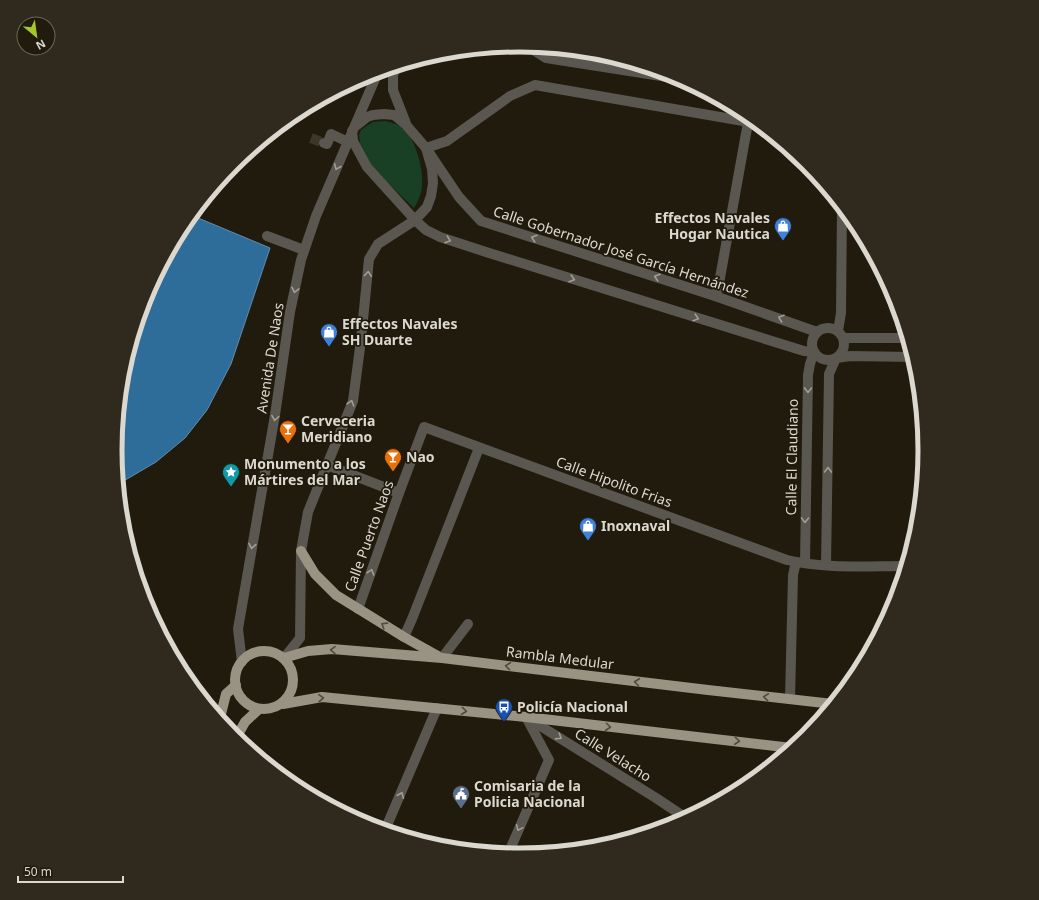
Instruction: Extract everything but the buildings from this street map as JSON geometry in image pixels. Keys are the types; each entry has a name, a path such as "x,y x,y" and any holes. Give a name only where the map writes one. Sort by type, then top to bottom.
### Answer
{"main road":[{"path":"301,551 315,574 336,595 404,637 442,658"},
{"name":"Rambla Medular","path":"284,658 308,651 332,649 442,658 826,703"},
{"path":"282,704 292,689 294,683 290,666 284,658 274,652 265,651 248,657 242,662 237,670 235,677 236,685 239,695 244,702 259,709 272,709 282,704 322,697 526,717 784,747"},
{"path":"221,713 226,694 236,685"},
{"path":"239,732 245,722 259,709"}],"street":[{"path":"538,53 546,58 651,74"},
{"path":"394,72 393,90 407,126"},
{"name":"Avenida De Naos","path":"242,662 238,629 275,415 290,312 301,260 316,216 374,79"},
{"path":"284,658 300,638 301,551 308,512 353,401 369,259 378,244 415,220 427,207 433,184 432,169 426,148 447,140 510,96 535,84 742,119"},
{"path":"407,126 394,115 373,114 353,129 353,141 367,168 426,230 440,237 479,250 796,349 814,352"},
{"name":"Calle Gobernador José García Hernández","path":"407,126 426,148 459,197 481,221 715,296 818,332"},
{"path":"715,296 718,289 750,126"},
{"path":"324,143 326,144 331,134 348,142"},
{"path":"826,565 829,374 836,358 843,352 844,347 841,334 842,218"},
{"path":"267,236 304,250"},
{"path":"901,338 841,334 833,328 828,328 822,329 814,336 812,347 817,356 826,360 851,356 906,357"},
{"name":"Calle El Claudiano","path":"790,699 793,575 800,562 808,375 814,352"},
{"name":"Calle Hipolito Frias","path":"424,427 780,558 826,565 900,566"},
{"name":"Calle Puerto Naos","path":"358,609 424,427"},
{"path":"404,637 479,448"},
{"path":"327,465 399,493"},
{"path":"442,658 468,624"},
{"path":"387,825 437,708"},
{"path":"511,848 549,760 526,717"},
{"name":"Calle Velacho","path":"526,717 680,814"}],"green space":[{"path":"385,121 396,124 404,130 414,144 420,162 422,187 421,193 414,208 373,169 360,143 359,135 361,130 373,122"}],"water":[{"path":"197,218 270,248 231,364 207,410 185,438 156,462 123,481 122,424 129,372 135,347 152,298 175,251"}],"tunnel":[{"path":"311,138 324,143"}],"place":[{"name":"Effectos Navales Hogar Nautica","path":"783,241"},
{"name":"Effectos Navales SH Duarte","path":"329,347"},
{"name":"Cerveceria Meridiano","path":"288,444"},
{"name":"Nao","path":"393,472"},
{"name":"Monumento a los Mártires del Mar","path":"231,487"},
{"name":"Inoxnaval","path":"588,541"},
{"name":"Policía Nacional","path":"504,722"},
{"name":"Comisaria de la Policia Nacional","path":"461,809"}]}
